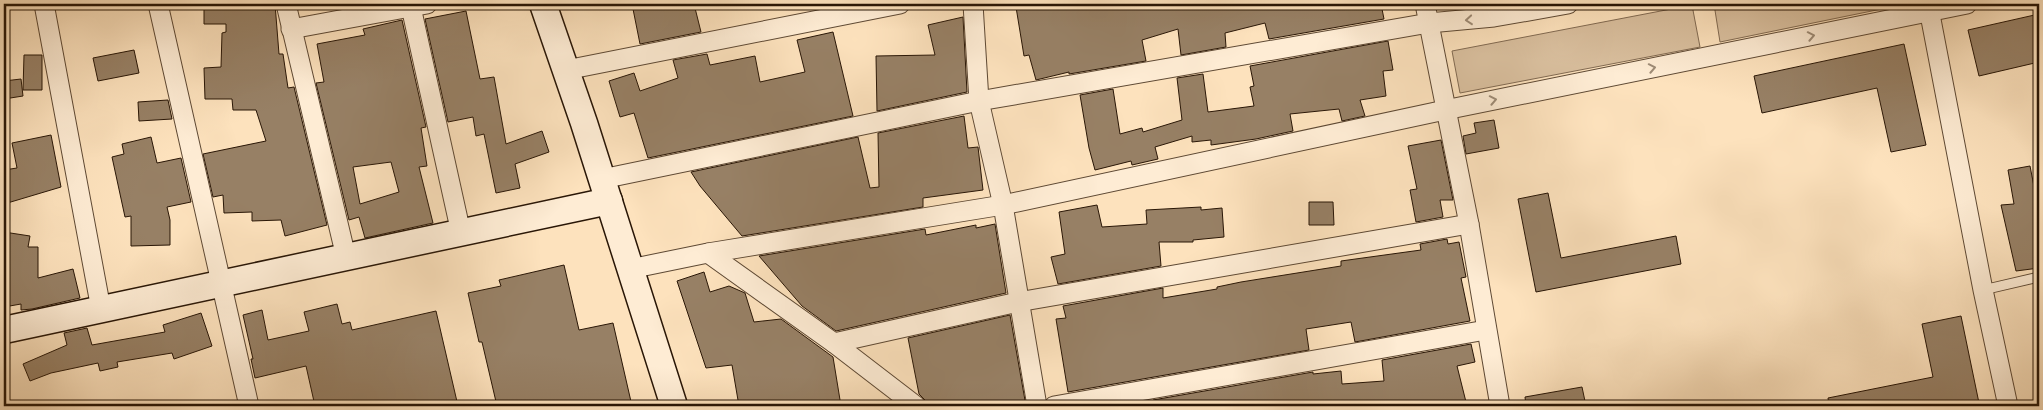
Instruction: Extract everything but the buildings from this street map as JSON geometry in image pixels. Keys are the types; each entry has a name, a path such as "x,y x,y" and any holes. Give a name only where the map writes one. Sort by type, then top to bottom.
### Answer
{"main road":[{"path":"543,4 674,406"},
{"path":"4,330 461,233 605,190"}],"street":[{"path":"44,4 101,309"},
{"path":"158,4 249,406"},
{"path":"286,4 346,257"},
{"path":"566,70 900,4"},
{"path":"974,4 978,101 1003,205 1037,406"},
{"path":"1425,4 1469,224 1500,406"},
{"path":"605,190 978,101 1429,24 1494,17 1568,4"},
{"path":"630,269 708,253 1003,205 1929,8 1967,4"},
{"path":"291,30 419,5 461,233"},
{"path":"1929,8 1983,290 2008,406"},
{"path":"834,344 1018,302 1469,224"},
{"path":"708,253 916,406"},
{"path":"1054,406 1486,330"}],"lane":[{"path":"1983,290 2039,277"}],"shaded area":[{"path":"1714,4 1906,4 1720,42"},
{"path":"1692,5 1700,47 1460,93 1452,51"}]}
